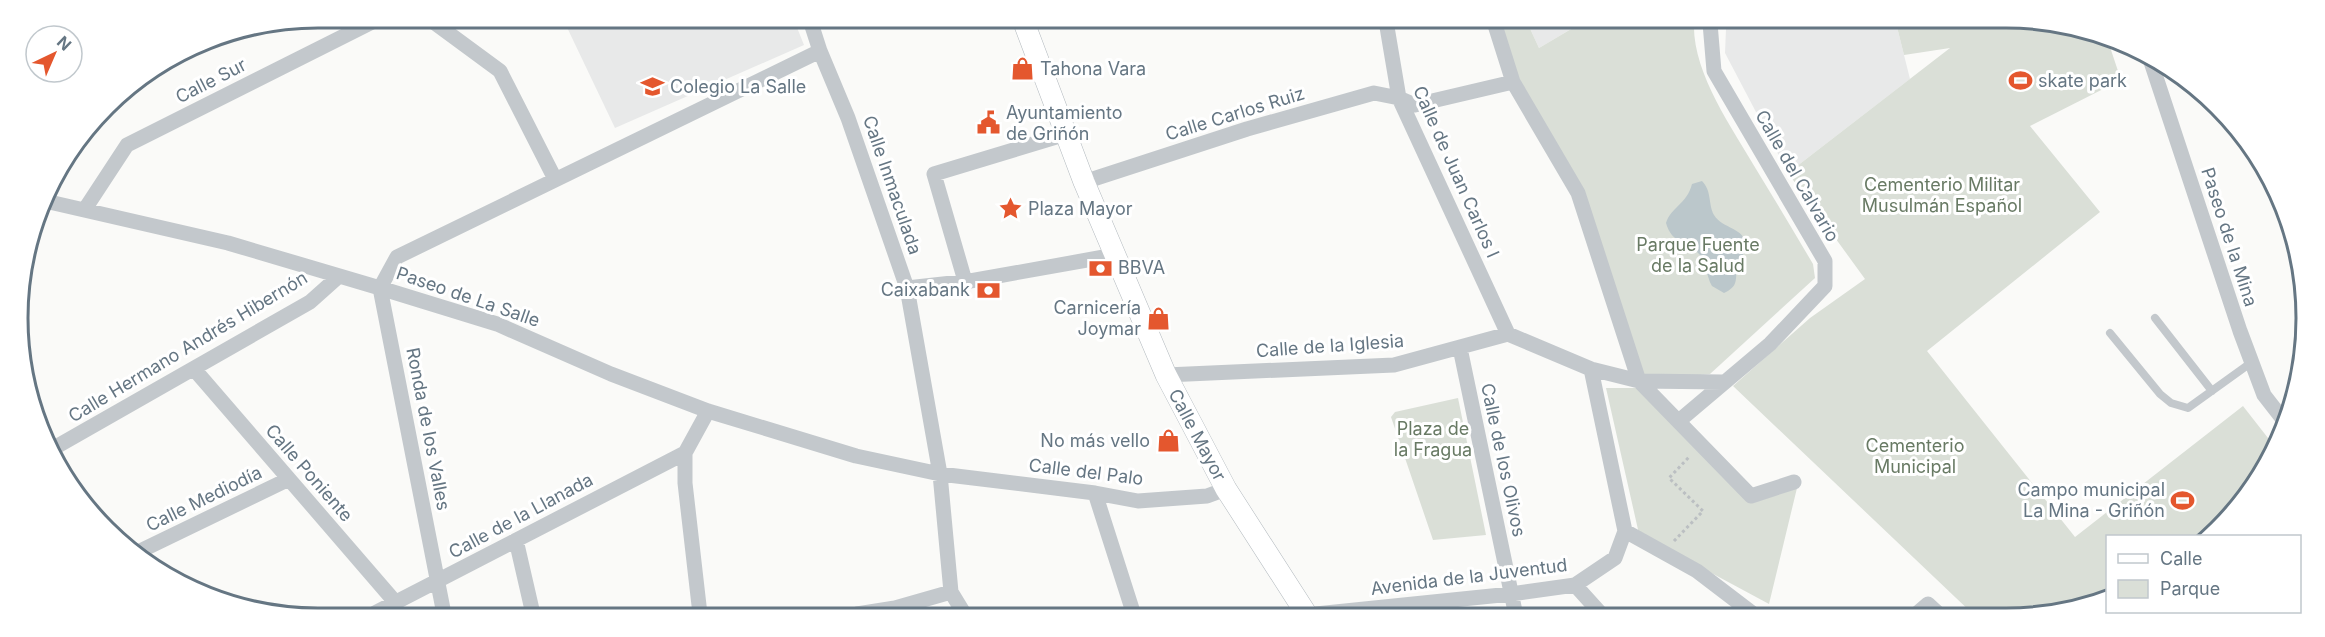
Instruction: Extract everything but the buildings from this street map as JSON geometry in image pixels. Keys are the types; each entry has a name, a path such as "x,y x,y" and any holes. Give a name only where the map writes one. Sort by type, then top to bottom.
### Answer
{"street":[{"name":"Calle Sur","path":"84,209 127,145 360,28"},
{"path":"442,28 500,71 555,179"},
{"name":"Calle Inmaculada","path":"813,28 848,118 908,288 939,474 951,592"},
{"path":"965,281 934,174 1066,132 1026,28"},
{"name":"Calle de Juan Carlos I","path":"1387,28 1399,98 1508,334"},
{"path":"1496,28 1514,82 1578,193 1639,381 1680,420 1751,496 1794,482"},
{"name":"Calle del Calvario","path":"1680,420 1770,344 1826,286 1825,261 1714,71 1710,28"},
{"path":"380,288 397,257 820,51"},
{"name":"Paseo de la Mina","path":"2153,68 2240,331 2264,395 2279,416"},
{"name":"Calle Carlos Ruiz","path":"1084,182 1247,129 1374,93 1399,98 1415,105 1514,82"},
{"name":"Calle Mayor","path":"1066,132 1084,182 1166,375 1226,489 1302,608"},
{"name":"Paseo de La Salle","path":"53,203 228,243 380,288 497,324 611,374 708,411 856,456 939,474"},
{"path":"908,288 965,281 1113,249"},
{"name":"Calle Hermano Andrés Hibernón","path":"58,446 310,302 338,277"},
{"name":"Ronda de los Valles","path":"380,288 443,608"},
{"path":"1508,334 1591,369 1639,381 1723,382"},
{"name":"Calle de la Iglesia","path":"1166,375 1394,365 1508,334"},
{"name":"Calle de los Olivos","path":"1460,348 1514,608"},
{"name":"Calle Poniente","path":"194,369 396,603"},
{"path":"1591,369 1625,531 1696,571 1745,608"},
{"path":"699,608 685,483 685,453 708,411"},
{"name":"Calle de la Llanada","path":"386,608 685,453"},
{"name":"Calle del Palo","path":"939,474 1095,493 1138,501 1207,496 1226,489"},
{"name":"Calle Mediodía","path":"144,550 289,479"},
{"path":"1095,493 1132,608"},
{"name":"Avenida de la Juventud","path":"1385,608 1575,585 1615,558 1625,531"},
{"path":"516,540 532,608"},
{"path":"1575,585 1596,608"},
{"path":"905,608 951,592 961,608"}],"lane":[{"path":"2155,318 2212,391"},
{"path":"2110,333 2160,394 2171,403 2188,408 2252,362"}],"path":[{"path":"1664,552 1703,511 1669,478 1702,444"}],"shaded area":[{"name":"Colegio La Salle","path":"567,28 797,28 804,45 615,128"},
{"path":"1530,28 1573,28 1539,48"},
{"path":"1897,28 1910,79 1788,173 1725,53 1726,29"},
{"path":"1702,181 1707,189 1714,215 1723,224 1744,237 1745,250 1737,267 1734,285 1724,293 1712,286 1700,255 1676,239 1666,223 1671,213 1687,196 1692,184"}],"green space":[{"name":"Parque Fuente de la Salud","path":"1496,28 1530,28 1539,48 1573,28 1694,28 1699,61 1715,99 1813,264 1815,278 1710,374 1639,381 1578,193 1513,82"},
{"path":"1897,28 2025,29 2082,38 2110,48 2121,80 2030,126 2100,212 1927,351 2075,537 2243,406 2270,440 2248,480 2225,510 2200,535 2106,535 2106,591 2100,593 2044,606 1967,608 1733,386 1810,318 1865,279 1788,173 1950,48 1904,55"},
{"path":"1606,388 1638,388 1752,503 1797,488 1769,604 1639,534"},
{"name":"Plaza de la Fragua","path":"1458,398 1486,535 1433,540 1391,417 1395,412"}],"place":[{"name":"Tahona Vara","path":"1022,69"},
{"name":"skate park","path":"2020,81"},
{"name":"Colegio La Salle","path":"652,87"},
{"name":"Ayuntamiento de Griñón","path":"988,123"},
{"name":"Plaza Mayor","path":"1010,209"},
{"name":"BBVA","path":"1100,268"},
{"name":"Caixabank","path":"988,290"},
{"name":"Carnicería Joymar","path":"1159,318"},
{"name":"No más vello","path":"1168,441"},
{"name":"Campo municipal La Mina - Griñón","path":"2183,500"}],"park label":[{"name":"Cementerio Militar Musulmán Español","path":"1942,195"},
{"name":"Cementerio Municipal","path":"1915,456"}]}
